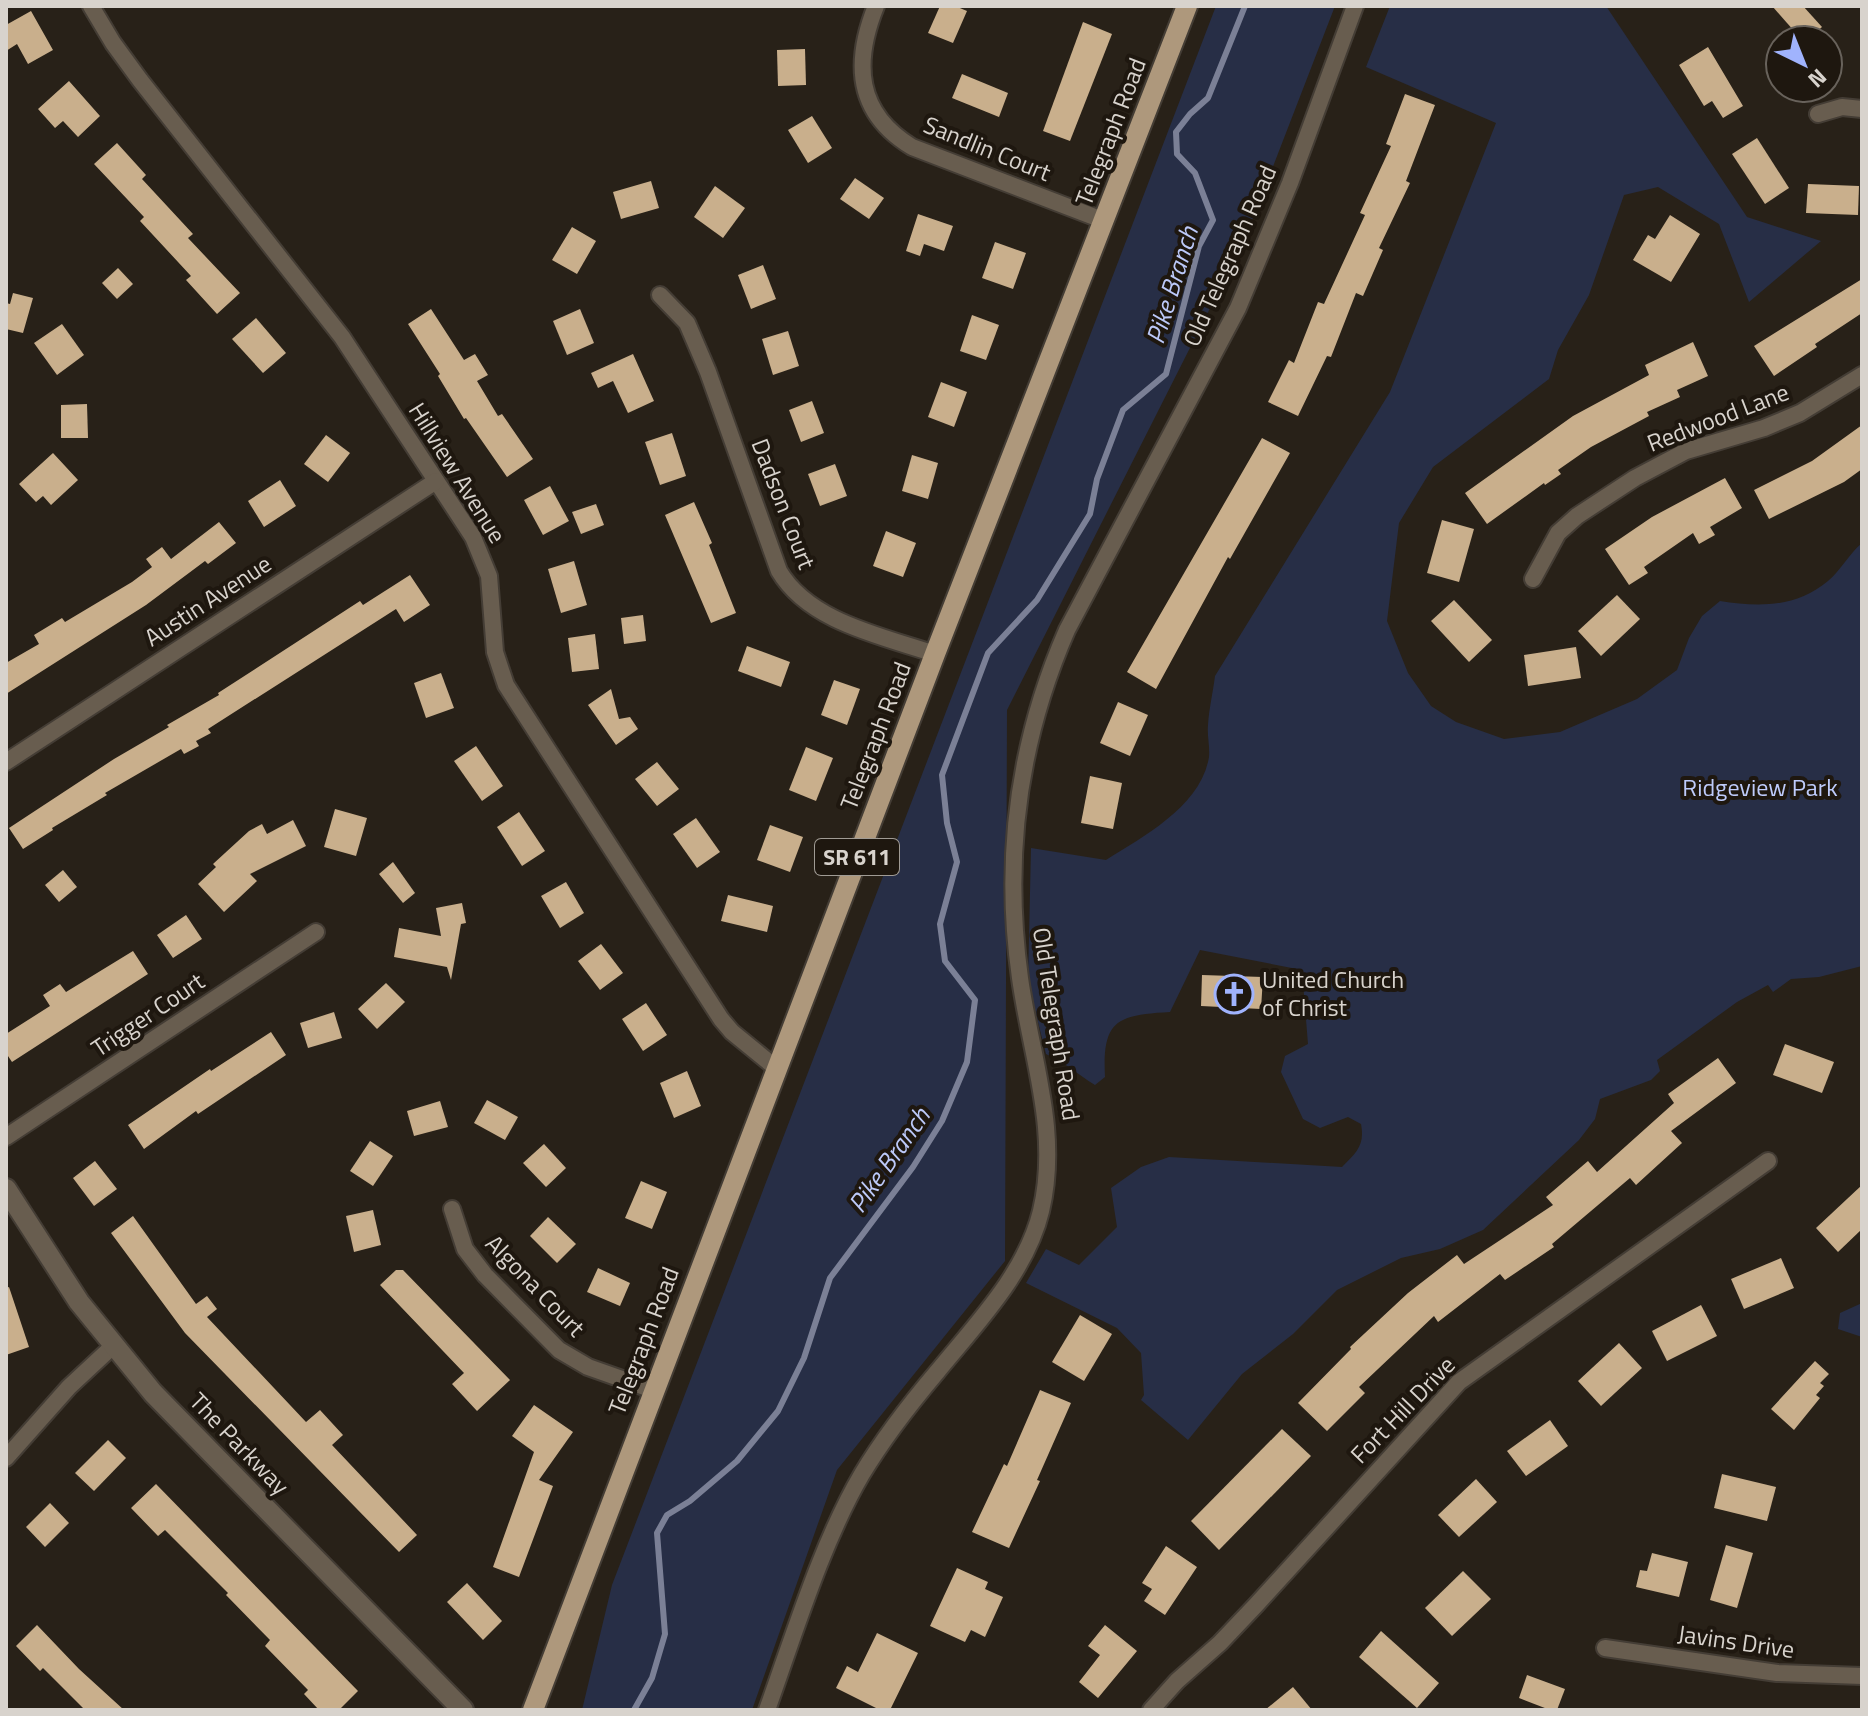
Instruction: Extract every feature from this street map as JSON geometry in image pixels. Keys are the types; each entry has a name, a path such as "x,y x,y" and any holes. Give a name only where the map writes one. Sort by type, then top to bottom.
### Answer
{"main road":[{"name":"Telegraph Road","path":"533,1710 776,1068 1187,6"}],"street":[{"name":"Hillview Avenue","path":"91,6 140,80 342,337 473,537 489,576 495,652 506,685 721,1019 776,1068"},
{"name":"Sandlin Court","path":"876,6 862,54 864,88 872,108 896,137 912,147 1105,221"},
{"name":"Old Telegraph Road","path":"767,1710 819,1570 862,1474 934,1375 998,1296 1029,1246 1040,1216 1046,1190 1049,1137 1020,976 1015,878 1019,789 1035,714 1067,630 1238,308 1290,183 1355,6"},
{"path":"1818,114 1842,107 1862,109"},
{"name":"Dadson Court","path":"660,295 679,312 692,335 779,571 788,586 813,609 935,654"},
{"name":"Redwood Lane","path":"1533,579 1558,533 1577,516 1635,478 1686,451 1764,428 1800,413 1862,375"},
{"name":"Austin Avenue","path":"6,762 436,481"},
{"name":"Trigger Court","path":"6,1137 316,932"},
{"name":"Fort Hill Drive","path":"1151,1710 1256,1605 1459,1382 1768,1161"},
{"name":"The Parkway","path":"6,1189 79,1302 113,1346 193,1435 463,1710"},
{"name":"Algona Court","path":"452,1209 465,1249 485,1275 559,1350 588,1367 653,1390"},
{"path":"6,1458 69,1387 113,1346"},
{"name":"Javins Drive","path":"1605,1648 1777,1673 1862,1676"}],"green space":[{"path":"1216,6 1335,6 1245,239 1007,710 1005,1261 837,1470 752,1710 582,1710 612,1585"},
{"name":"Ridgeview Park","path":"1390,6 1606,6 1747,217 1821,241 1749,302 1719,224 1658,187 1624,195 1589,295 1558,350 1549,379 1433,467 1399,523 1387,621 1408,673 1431,706 1456,722 1504,739 1560,732 1637,699 1677,670 1689,638 1702,616 1720,601 1762,604 1790,601 1803,596 1828,581 1862,543 1862,966 1819,977 1791,979 1773,992 1768,985 1737,1002 1657,1060 1660,1071 1651,1080 1600,1099 1595,1119 1579,1140 1483,1230 1440,1249 1401,1258 1337,1290 1293,1334 1242,1374 1188,1440 1141,1400 1144,1395 1141,1353 1117,1328 1026,1283 1046,1249 1079,1265 1117,1227 1111,1188 1141,1167 1169,1157 1342,1167 1359,1148 1361,1124 1348,1117 1320,1128 1303,1119 1281,1072 1285,1056 1308,1044 1302,970 1200,950 1170,1012 1137,1015 1116,1024 1106,1043 1105,1077 1095,1085 1046,1054 1028,982 1031,848 1106,860 1169,818 1195,790 1204,775 1209,757 1208,725 1215,676 1390,392 1496,123 1366,67"},
{"path":"1862,1303 1862,1337 1838,1329 1840,1313"}],"building":[{"path":"940,6 955,6 967,11 953,43 928,33"},
{"path":"1772,6 1803,6 1819,24 1788,24"},
{"path":"31,11 53,50 28,64 17,44 6,51 6,25"},
{"path":"1083,22 1112,34 1070,141 1043,131"},
{"path":"1708,47 1743,106 1723,118 1712,101 1704,106 1679,65"},
{"path":"805,49 806,85 778,86 777,50"},
{"path":"962,74 1008,93 999,117 952,98"},
{"path":"69,81 100,116 78,137 63,121 55,128 38,109"},
{"path":"1405,94 1435,105 1406,181 1410,183 1379,248 1383,250 1363,296 1356,293 1331,357 1327,356 1298,416 1268,402 1289,360 1294,363 1318,302 1324,304 1365,215 1360,213 1391,146 1386,144"},
{"path":"812,116 832,148 808,163 788,130"},
{"path":"1757,138 1789,188 1765,204 1732,154"},
{"path":"117,143 146,175 142,179 193,234 188,238 240,293 217,314 186,280 191,276 140,221 144,217 94,164"},
{"path":"855,178 884,198 869,219 840,199"},
{"path":"651,181 659,208 621,219 613,192"},
{"path":"1808,184 1859,186 1858,215 1806,213"},
{"path":"715,186 745,208 723,238 694,217"},
{"path":"918,214 953,226 944,251 924,244 920,256 906,251"},
{"path":"1670,215 1700,234 1671,282 1633,260 1648,235 1655,239"},
{"path":"572,227 596,241 577,274 552,260"},
{"path":"995,242 1026,253 1013,289 982,278"},
{"path":"763,265 776,299 751,309 738,275"},
{"path":"118,268 133,284 117,299 102,283"},
{"path":"1862,279 1862,313 1774,376 1754,346"},
{"path":"13,293 33,298 23,333 6,329 6,303 10,304"},
{"path":"431,309 464,360 475,354 488,375 477,381 498,416 502,414 533,459 507,477 464,419 408,324"},
{"path":"580,309 594,343 567,355 553,321"},
{"path":"972,315 999,325 986,360 960,351"},
{"path":"256,318 286,353 263,373 232,339"},
{"path":"62,324 84,355 57,375 34,343"},
{"path":"788,331 799,366 773,375 762,339"},
{"path":"1693,342 1708,376 1677,390 1680,397 1647,412 1649,416 1591,447 1558,470 1561,474 1487,524 1465,493 1573,416 1649,375 1645,365"},
{"path":"633,354 654,401 628,413 613,381 598,388 591,373"},
{"path":"941,382 967,392 954,427 928,417"},
{"path":"812,401 824,433 801,442 789,410"},
{"path":"87,404 88,438 61,438 61,405"},
{"path":"1862,425 1862,469 1844,482 1769,519 1754,490 1812,461"},
{"path":"672,433 686,476 660,485 645,442"},
{"path":"326,435 350,453 328,482 304,464"},
{"path":"1262,438 1290,453 1230,559 1228,557 1156,689 1127,672"},
{"path":"53,453 78,480 51,505 43,496 36,502 19,484"},
{"path":"912,455 938,463 928,499 902,491"},
{"path":"835,464 847,496 820,506 808,474"},
{"path":"1725,478 1742,508 1710,527 1715,535 1699,544 1693,533 1644,567 1648,573 1629,585 1605,549 1652,517"},
{"path":"280,480 296,506 264,527 248,501"},
{"path":"550,486 569,521 543,535 524,500"},
{"path":"694,502 736,613 711,623 665,515"},
{"path":"596,504 604,525 581,534 572,512"},
{"path":"1442,520 1474,529 1459,582 1427,573"},
{"path":"219,522 236,543 208,564 205,561 146,605 6,694 6,663 39,644 34,635 62,618 65,622 132,582 152,567 146,559 162,547 171,559"},
{"path":"886,531 916,543 903,577 873,566"},
{"path":"574,561 587,605 561,613 548,569"},
{"path":"410,575 430,605 404,622 396,609 208,729 211,733 196,741 199,746 184,754 181,749 105,793 107,795 23,849 9,828 360,601 363,605"},
{"path":"1617,595 1640,619 1601,656 1578,631"},
{"path":"1454,600 1492,640 1469,662 1431,621"},
{"path":"643,615 646,641 624,644 621,618"},
{"path":"595,634 599,669 572,672 568,638"},
{"path":"747,646 790,662 781,687 738,671"},
{"path":"1576,647 1581,678 1528,686 1524,655"},
{"path":"441,673 454,708 426,718 414,683"},
{"path":"834,680 860,689 847,725 821,715"},
{"path":"611,689 619,719 630,717 638,729 616,745 588,705"},
{"path":"1118,702 1148,715 1130,756 1100,743"},
{"path":"476,746 503,786 482,801 454,761"},
{"path":"806,747 833,758 816,801 789,790"},
{"path":"657,762 679,789 657,806 635,779"},
{"path":"1090,776 1122,783 1113,829 1081,823"},
{"path":"335,809 367,818 356,856 324,847"},
{"path":"519,812 545,851 522,866 497,827"},
{"path":"696,818 720,852 697,868 673,834"},
{"path":"293,820 306,846 250,874 257,881 224,912 198,884 216,867 213,864 249,831 262,824 267,834"},
{"path":"770,825 803,837 790,872 757,860"},
{"path":"393,862 415,893 403,903 379,874"},
{"path":"63,870 77,887 59,902 45,885"},
{"path":"566,882 584,913 560,928 541,896"},
{"path":"728,895 773,906 767,932 721,921"},
{"path":"462,903 466,923 461,924 451,980 447,967 394,957 399,928 441,936 436,908"},
{"path":"186,915 202,939 173,958 157,935"},
{"path":"601,944 623,973 600,990 578,961"},
{"path":"133,951 148,974 12,1062 6,1053 6,1034 50,1006 43,995 60,984 66,992"},
{"path":"1202,975 1263,977 1261,1009 1201,1006"},
{"path":"386,983 405,1002 377,1029 358,1009"},
{"path":"646,1003 667,1035 643,1051 622,1019"},
{"path":"334,1012 342,1038 308,1048 300,1023"},
{"path":"271,1032 286,1055 198,1114 196,1111 144,1149 128,1125"},
{"path":"1785,1044 1834,1062 1822,1093 1773,1075"},
{"path":"1718,1058 1736,1083 1671,1131 1682,1143 1636,1185 1630,1178 1552,1244 1554,1247 1505,1280 1500,1274 1438,1322 1434,1316 1359,1387 1365,1393 1327,1431 1298,1403 1350,1347 1408,1293 1457,1255 1464,1264 1553,1205 1546,1197 1588,1161 1597,1172 1674,1103 1668,1094"},
{"path":"687,1071 701,1106 674,1118 660,1083"},
{"path":"487,1100 518,1117 505,1140 474,1123"},
{"path":"440,1101 448,1127 414,1136 407,1111"},
{"path":"370,1141 393,1156 373,1186 350,1171"},
{"path":"544,1144 566,1168 546,1187 523,1163"},
{"path":"95,1161 117,1189 94,1206 73,1178"},
{"path":"641,1181 667,1192 652,1229 625,1218"},
{"path":"1862,1185 1862,1229 1838,1252 1816,1228"},
{"path":"373,1210 381,1245 354,1252 346,1216"},
{"path":"133,1216 196,1304 207,1296 217,1309 207,1317 306,1422 320,1410 343,1435 332,1445 417,1535 399,1552 185,1333 111,1233"},
{"path":"548,1217 576,1244 557,1263 530,1236"},
{"path":"1781,1258 1794,1288 1744,1309 1731,1279"},
{"path":"598,1268 630,1283 620,1306 587,1292"},
{"path":"396,1270 403,1270 510,1380 477,1411 452,1384 464,1373 380,1285"},
{"path":"9,1287 29,1347 6,1355 6,1288"},
{"path":"1701,1305 1717,1336 1667,1361 1652,1331"},
{"path":"1080,1315 1112,1334 1084,1381 1052,1362"},
{"path":"1619,1343 1642,1368 1601,1406 1578,1381"},
{"path":"1815,1361 1829,1374 1820,1383 1824,1386 1816,1395 1820,1398 1794,1430 1771,1409"},
{"path":"1040,1390 1071,1403 1009,1548 972,1532 1004,1464 1007,1466"},
{"path":"534,1405 573,1432 539,1480 553,1486 519,1577 493,1567 534,1452 512,1436"},
{"path":"1550,1420 1568,1446 1526,1476 1507,1451"},
{"path":"1282,1429 1311,1456 1219,1550 1191,1521"},
{"path":"108,1440 126,1458 94,1491 75,1473"},
{"path":"1722,1474 1776,1487 1767,1521 1714,1508"},
{"path":"1476,1479 1497,1502 1459,1537 1438,1515"},
{"path":"156,1484 358,1691 339,1710 319,1710 304,1694 308,1690 265,1646 270,1640 226,1595 228,1593 165,1530 158,1536 131,1508"},
{"path":"50,1503 69,1523 45,1547 26,1527"},
{"path":"1726,1545 1753,1553 1737,1608 1710,1600"},
{"path":"1166,1546 1197,1567 1165,1615 1144,1601 1152,1589 1142,1583"},
{"path":"1652,1553 1688,1562 1679,1597 1636,1587 1640,1570 1647,1571"},
{"path":"957,1568 988,1582 985,1589 1003,1597 985,1637 971,1630 965,1642 930,1626"},
{"path":"1463,1571 1491,1599 1452,1636 1425,1608"},
{"path":"467,1583 502,1621 483,1640 447,1602"},
{"path":"37,1625 124,1710 85,1710 43,1668 40,1671 16,1646"},
{"path":"1105,1625 1137,1651 1098,1698 1079,1682 1100,1655 1088,1646"},
{"path":"1381,1631 1439,1683 1417,1708 1359,1657"},
{"path":"877,1633 918,1653 890,1710 880,1710 836,1688 847,1666 858,1672"},
{"path":"1527,1675 1565,1689 1557,1710 1519,1698"},
{"path":"1293,1687 1312,1710 1265,1710"}],"waterway":[{"name":"Pike Branch","path":"634,1710 652,1678 665,1634 657,1533 667,1515 690,1501 737,1461 778,1411 804,1358 830,1278 913,1167 942,1121 967,1062 975,1000 945,961 940,924 957,862 947,823 942,775 988,653 1037,600 1090,514 1097,479 1123,410 1166,374 1199,246 1213,220 1195,173 1177,154 1176,132 1208,98 1245,6"}],"place":[{"name":"United Church of Christ","path":"1234,994"}]}
